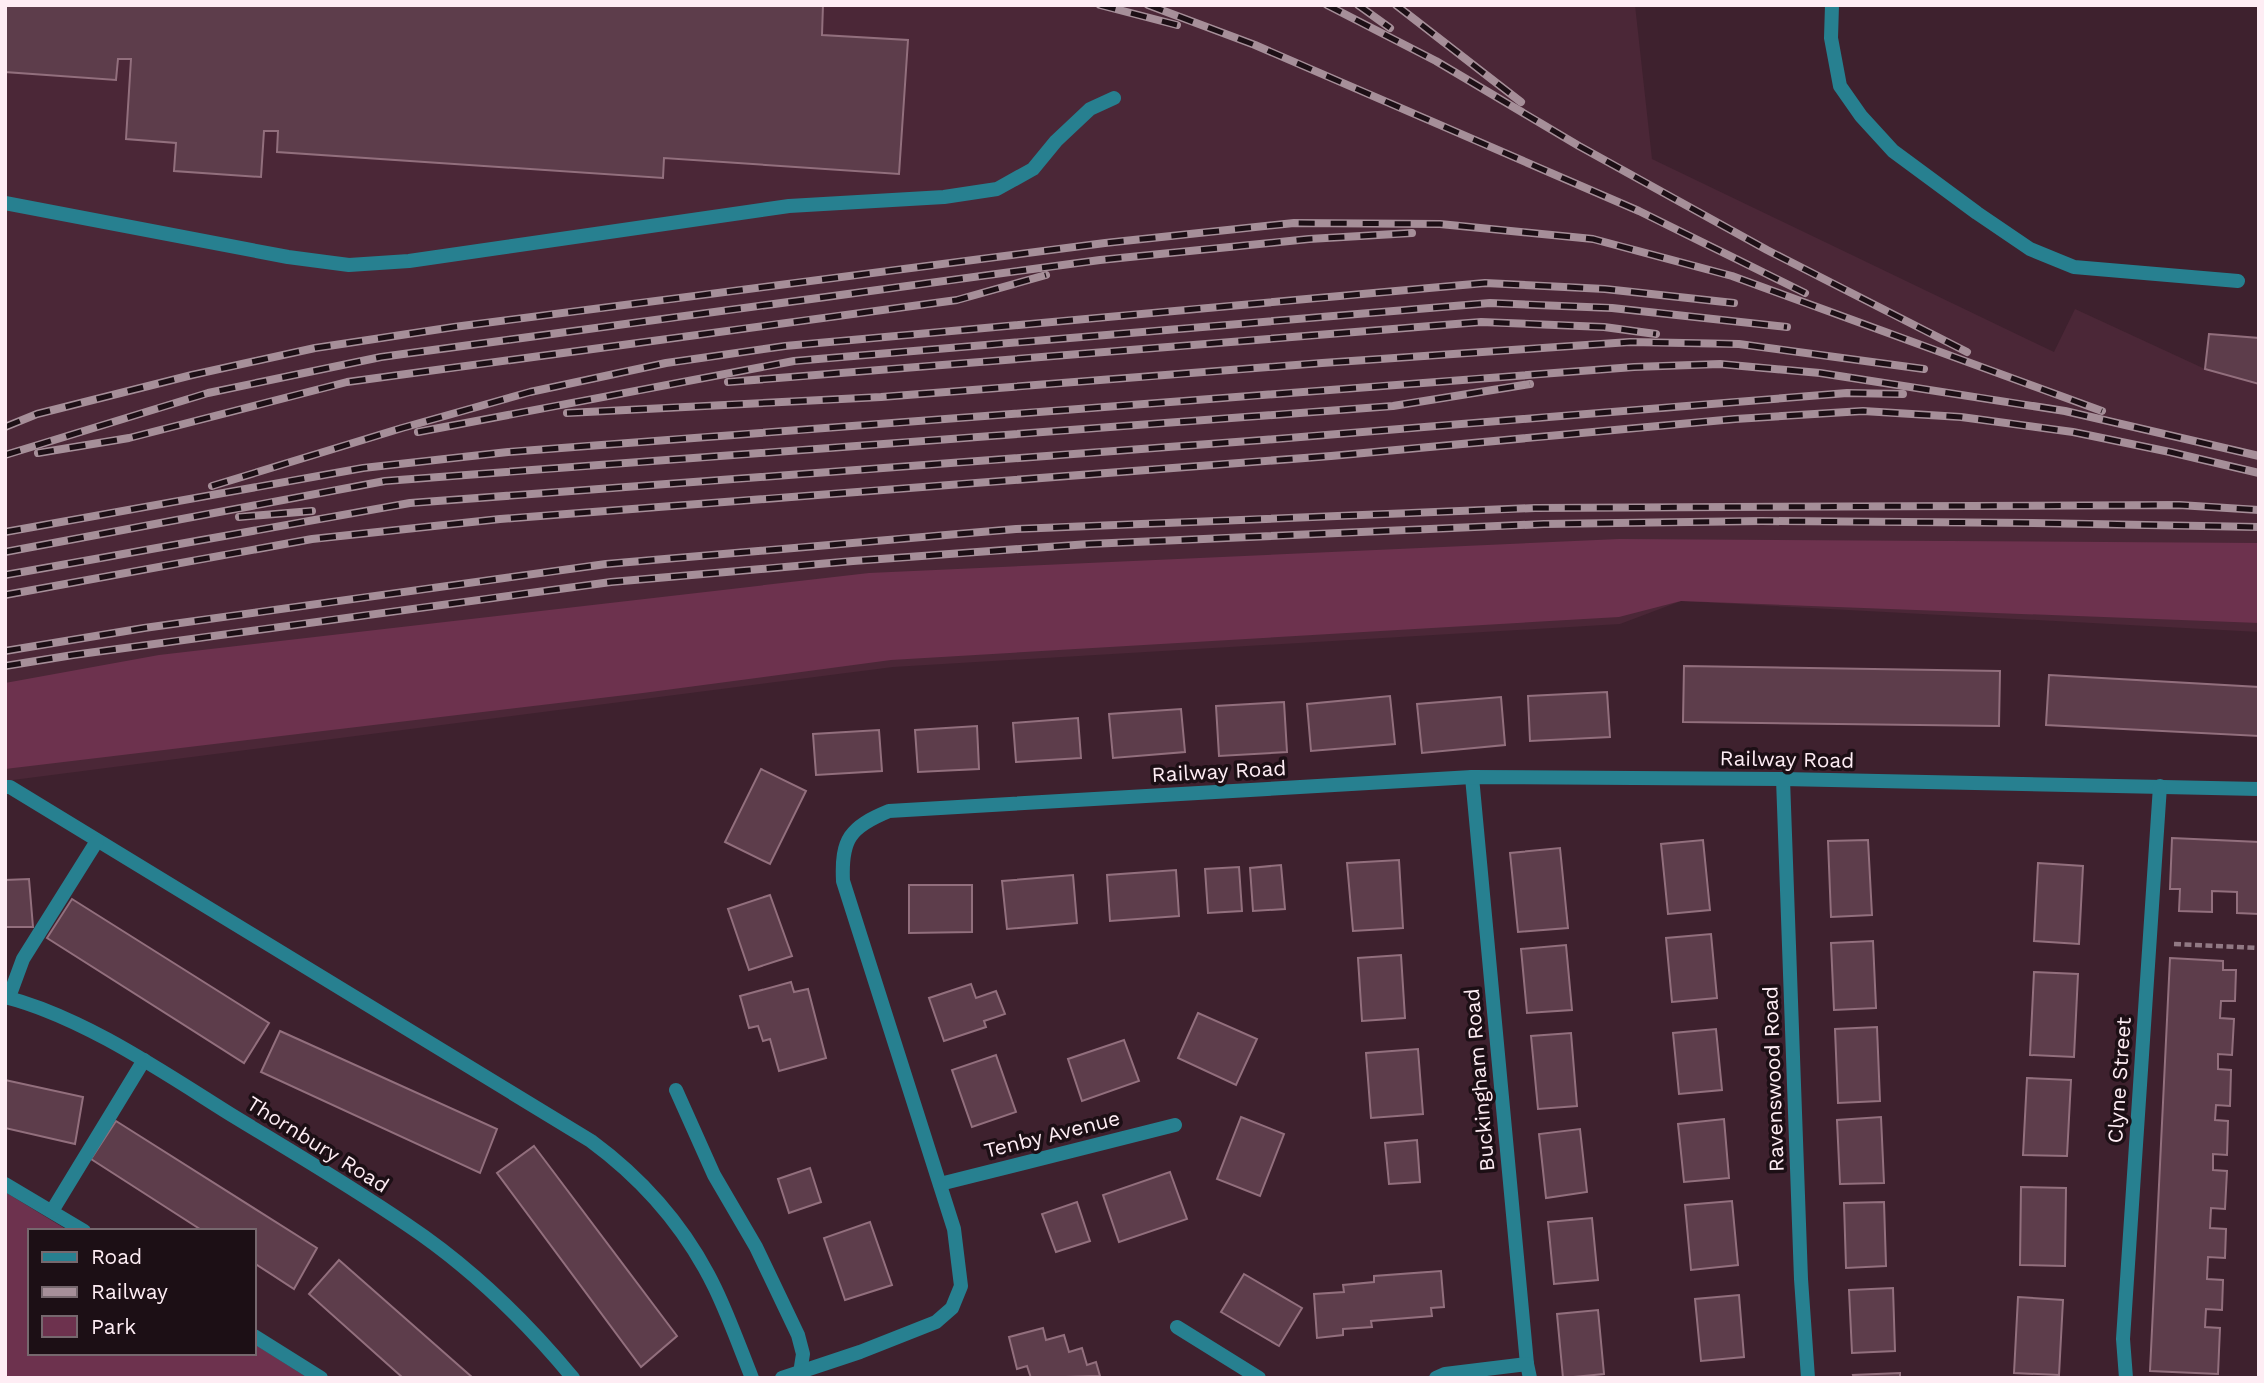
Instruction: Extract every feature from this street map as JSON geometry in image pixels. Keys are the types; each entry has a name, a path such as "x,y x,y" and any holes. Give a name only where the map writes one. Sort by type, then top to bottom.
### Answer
{"street":[{"path":"1832,5 1831,38 1840,86 1861,116 1892,151 1977,214 2030,249 2074,267 2238,281"},
{"path":"5,203 288,257 349,265 408,261 789,206 944,197 997,189 1033,169 1056,141 1090,109 1114,98"},
{"name":"Railway Road","path":"800,1375 936,1322 951,1308 961,1286 954,1229 843,881 842,855 852,833 868,820 889,811 1472,778 1783,779 2259,789"},
{"name":"Buckingham Road","path":"1472,778 1528,1371"},
{"name":"Ravenswood Road","path":"1783,779 1801,1279 1808,1378"},
{"path":"5,788 10,786 397,1021 591,1141 621,1163 658,1199 691,1244 716,1288 752,1378"},
{"name":"Clyne Street","path":"2126,1378 2123,1339 2160,786"},
{"path":"7,997 23,959 97,841"},
{"name":"Thornbury Road","path":"7,997 53,1014 144,1060 407,1224 478,1280 518,1317 573,1378"},
{"path":"52,1211 144,1060"},
{"path":"676,1090 714,1175 756,1247 798,1335 803,1354 800,1375 782,1378"},
{"name":"Tenby Avenue","path":"940,1184 1175,1125"},
{"path":"5,1184 81,1229"},
{"path":"1177,1326 1259,1378"},
{"path":"256,1337 321,1378"},
{"path":"1436,1378 1445,1374 1528,1371"}],"path":[{"path":"2149,942 2259,948"}],"shaded area":[{"path":"5,5 1635,5 1652,159 2054,352 2075,309 2205,369 2259,384 2259,632 1681,601 1620,624 893,667 5,781"}],"green space":[{"path":"1619,539 2259,543 2259,623 1681,601 1619,617 891,660 643,693 5,769 5,683 159,655 869,573"},
{"path":"5,1192 66,1229 28,1229 28,1355 256,1355 256,1345 308,1378 5,1378"}],"building":[{"path":"5,5 823,5 822,35 908,40 899,174 664,158 663,178 277,152 278,131 264,131 261,177 174,171 176,143 126,139 131,59 118,59 116,80 5,72"},
{"path":"2209,334 2259,338 2259,384 2205,369"},
{"path":"1684,666 2000,671 1999,726 1683,722"},
{"path":"2049,675 2259,687 2259,736 2046,725"},
{"path":"1607,692 1610,737 1530,741 1528,696"},
{"path":"1390,696 1395,744 1311,751 1307,704"},
{"path":"1501,697 1505,745 1422,753 1417,704"},
{"path":"1284,702 1287,752 1219,756 1216,706"},
{"path":"1181,709 1185,752 1113,758 1109,714"},
{"path":"1078,718 1081,758 1016,762 1013,723"},
{"path":"977,726 979,769 918,772 915,730"},
{"path":"879,730 882,771 816,775 813,734"},
{"path":"761,769 806,791 770,864 725,842"},
{"path":"2172,838 2259,842 2259,914 2237,913 2237,892 2212,891 2212,912 2179,911 2180,889 2170,889"},
{"path":"1703,840 1710,910 1668,914 1661,844"},
{"path":"1868,840 1872,915 1831,917 1828,841"},
{"path":"1560,848 1568,928 1518,932 1510,853"},
{"path":"1399,860 1403,928 1353,931 1347,863"},
{"path":"2038,863 2083,866 2079,944 2034,941"},
{"path":"1281,865 1285,909 1253,911 1250,868"},
{"path":"1239,867 1242,911 1208,913 1205,869"},
{"path":"1176,870 1179,916 1110,921 1107,875"},
{"path":"1073,875 1077,923 1007,929 1002,881"},
{"path":"29,879 33,927 5,927 5,880"},
{"path":"909,885 972,885 972,932 909,933"},
{"path":"770,895 792,956 749,970 728,909"},
{"path":"72,899 269,1023 244,1063 47,938"},
{"path":"1711,934 1717,998 1672,1002 1666,938"},
{"path":"1873,941 1876,1008 1834,1010 1831,943"},
{"path":"1566,945 1572,1010 1527,1013 1521,949"},
{"path":"1401,955 1405,1018 1362,1021 1358,958"},
{"path":"2170,958 2223,961 2223,970 2236,970 2235,1001 2221,1001 2220,1018 2234,1019 2232,1055 2218,1054 2218,1069 2231,1070 2230,1106 2216,1105 2215,1120 2228,1121 2227,1155 2213,1154 2213,1170 2227,1171 2225,1209 2211,1208 2210,1228 2226,1229 2225,1258 2208,1257 2207,1279 2223,1280 2222,1310 2206,1309 2205,1327 2220,1328 2218,1374 2150,1371"},
{"path":"2034,972 2078,974 2074,1057 2030,1055"},
{"path":"791,982 794,992 808,989 826,1058 779,1071 770,1039 763,1041 758,1026 749,1028 740,996"},
{"path":"971,984 976,998 996,991 1005,1014 984,1021 986,1027 944,1041 929,998"},
{"path":"1198,1013 1257,1039 1236,1085 1178,1058"},
{"path":"1877,1027 1880,1101 1838,1103 1835,1029"},
{"path":"1716,1029 1722,1090 1679,1094 1673,1033"},
{"path":"280,1031 497,1129 480,1173 261,1072"},
{"path":"1571,1033 1577,1106 1538,1109 1531,1036"},
{"path":"1124,1040 1139,1081 1082,1101 1068,1059"},
{"path":"1418,1049 1423,1114 1371,1118 1366,1053"},
{"path":"996,1055 1016,1112 972,1127 952,1070"},
{"path":"2027,1078 2071,1080 2067,1156 2023,1155"},
{"path":"5,1080 83,1097 75,1144 5,1128"},
{"path":"1241,1117 1284,1134 1260,1196 1217,1179"},
{"path":"1881,1117 1884,1183 1840,1184 1837,1120"},
{"path":"1724,1119 1729,1178 1684,1182 1678,1124"},
{"path":"116,1121 317,1248 294,1289 256,1264 256,1229 200,1229 91,1159"},
{"path":"1580,1129 1587,1192 1546,1198 1539,1134"},
{"path":"1417,1140 1420,1182 1389,1184 1385,1143"},
{"path":"534,1146 677,1336 641,1367 497,1173"},
{"path":"810,1168 821,1202 789,1213 778,1179"},
{"path":"1170,1172 1187,1219 1119,1242 1103,1195"},
{"path":"2021,1187 2066,1188 2065,1266 2020,1265"},
{"path":"1732,1201 1738,1265 1691,1270 1685,1205"},
{"path":"1077,1202 1090,1241 1056,1252 1042,1214"},
{"path":"1884,1202 1886,1266 1846,1268 1844,1203"},
{"path":"1592,1218 1598,1280 1554,1284 1548,1222"},
{"path":"870,1222 892,1285 845,1300 824,1238"},
{"path":"339,1260 473,1378 403,1378 309,1294"},
{"path":"1441,1271 1444,1307 1431,1308 1432,1316 1371,1321 1372,1327 1343,1329 1343,1335 1317,1338 1314,1294 1344,1292 1343,1285 1374,1282 1374,1276"},
{"path":"1244,1274 1302,1308 1279,1346 1221,1312"},
{"path":"1893,1288 1895,1351 1852,1353 1849,1290"},
{"path":"1739,1295 1744,1357 1701,1361 1695,1299"},
{"path":"2018,1297 2063,1300 2059,1375 2014,1373"},
{"path":"1598,1310 1604,1374 1563,1378 1557,1314"},
{"path":"1043,1328 1046,1340 1064,1335 1069,1352 1082,1348 1087,1365 1096,1362 1100,1376 1031,1378 1027,1366 1017,1369 1009,1337"},
{"path":"1900,1373 1900,1378 1854,1378 1853,1375"}],"railway":[{"path":"1100,5 1177,25"},
{"path":"1148,5 1255,45 1639,211 1805,293"},
{"path":"1327,5 1436,61 1579,146 1767,250 1967,352"},
{"path":"1358,5 1390,28"},
{"path":"1396,5 1521,102"},
{"path":"5,427 37,414 192,375 315,348 454,327 1105,243 1294,223 1440,224 1593,239 1732,276 2102,411"},
{"path":"5,455 208,393 381,357 1100,260 1309,239 1412,233"},
{"path":"38,453 129,438 347,382 957,300 1046,275"},
{"path":"212,486 530,392 666,363 785,346 1485,283 1605,289 1734,303"},
{"path":"418,432 794,361 1490,303 1612,308 1787,327"},
{"path":"728,382 1481,322 1604,327 1656,334"},
{"path":"567,413 881,397 1630,342 1739,344 1924,369"},
{"path":"5,532 363,468 508,452 1634,367 1720,364 1820,373 2065,411 2259,456"},
{"path":"5,552 385,481 1393,406 1530,384"},
{"path":"5,575 410,503 1263,440 1847,393 1903,394"},
{"path":"5,595 312,539 500,519 1331,456 1735,419 1863,411 1961,417 2073,432 2259,473"},
{"path":"5,651 144,628 606,564 1016,529 1535,508 2179,505 2259,510"},
{"path":"239,517 312,511"},
{"path":"5,666 611,582 1089,544 1544,524 1762,521 2259,527"}]}
